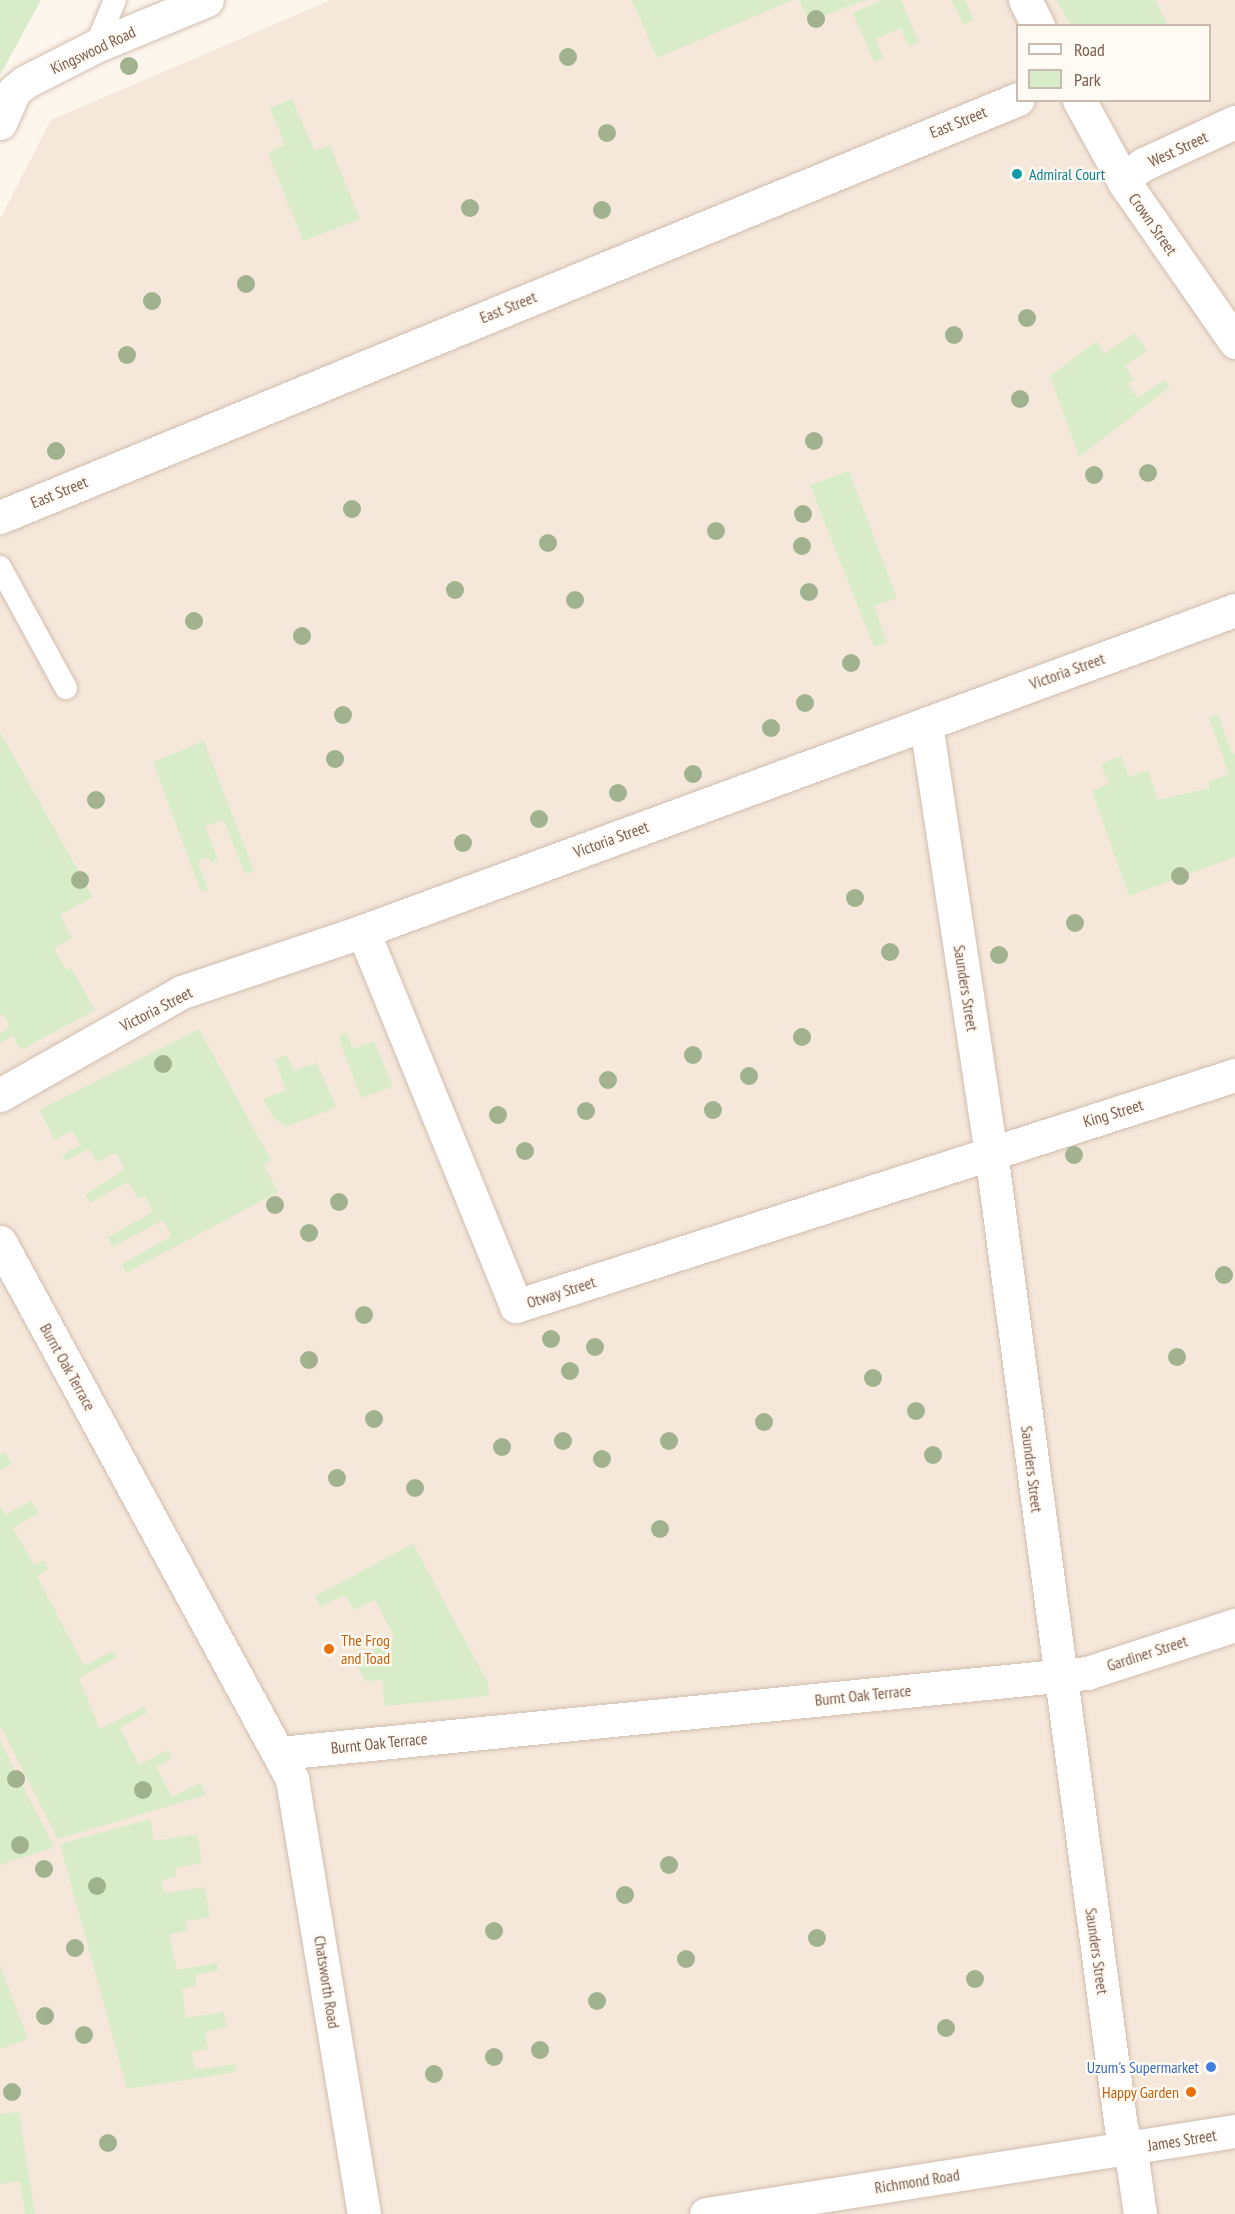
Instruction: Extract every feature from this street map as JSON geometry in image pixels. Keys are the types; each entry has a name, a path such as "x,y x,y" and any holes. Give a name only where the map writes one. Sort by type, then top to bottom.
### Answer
{"street":[{"name":"Kingswood Road","path":"0,123 14,91 25,82 96,46 207,0"},
{"path":"1025,0 1037,24"},
{"name":"East Street","path":"0,517 1016,99"},
{"name":"Crown Street","path":"1080,102 1123,179 1235,342"},
{"name":"West Street","path":"1123,179 1144,164 1235,123"},
{"name":"Victoria Street","path":"0,1095 182,992 363,931 1235,609"},
{"name":"Saunders Street","path":"926,724 991,1152 1059,1676 1121,2127 1129,2148 1140,2214"},
{"name":"Otway Street","path":"363,931 516,1306 957,1167 991,1152"},
{"name":"King Street","path":"991,1152 1235,1075"},
{"name":"Burnt Oak Terrace","path":"0,1242 280,1753 1059,1676"},
{"name":"Gardiner Street","path":"1059,1676 1087,1673 1235,1625"},
{"name":"Chatsworth Road","path":"280,1753 295,1787 300,1810 364,2214"},
{"name":"James Street","path":"1129,2148 1235,2131"},
{"name":"Richmond Road","path":"706,2214 1129,2148"}],"lane":[{"path":"96,46 115,0"},
{"path":"0,567 66,688"}],"shaded area":[{"path":"331,0 1235,0 1235,2214 0,2214 0,219 51,120"}],"green space":[{"path":"0,0 41,0 0,75"},
{"path":"632,0 793,0 657,58"},
{"path":"799,0 866,0 809,21"},
{"path":"882,0 901,0 919,42 909,47 901,28 876,39 883,58 874,62 853,13"},
{"path":"952,0 965,0 974,20 963,25"},
{"path":"1056,0 1156,0 1167,24 1070,24"},
{"path":"292,99 315,151 330,145 360,219 303,241 268,153 285,145 270,108"},
{"path":"1134,333 1147,351 1125,366 1134,380 1128,384 1138,398 1164,380 1170,387 1079,457 1050,376 1097,341 1105,354"},
{"path":"849,471 897,598 874,606 887,643 874,647 810,485"},
{"path":"1218,714 1232,754 1235,753 1235,857 1129,896 1092,791 1109,784 1101,764 1121,756 1129,777 1148,770 1158,800 1210,788 1208,782 1229,774 1209,718"},
{"path":"0,732 93,897 60,915 72,938 54,948 66,970 71,968 95,1010 21,1050 13,1036 0,1043 0,1033 10,1027 3,1014 0,1015"},
{"path":"204,741 254,871 245,874 224,820 205,826 218,860 211,863 208,857 198,861 208,890 201,892 153,762"},
{"path":"199,1029 271,1160 264,1165 278,1192 126,1273 122,1264 172,1236 163,1220 113,1247 108,1237 153,1212 145,1196 138,1199 128,1182 90,1203 85,1195 125,1169 116,1153 97,1162 89,1149 66,1161 62,1155 80,1145 72,1131 55,1140 39,1110"},
{"path":"347,1033 353,1049 374,1041 393,1086 361,1098 338,1036"},
{"path":"287,1055 294,1071 317,1063 336,1107 286,1127 274,1118 263,1099 286,1090 275,1059"},
{"path":"5,1452 12,1464 0,1471 0,1455"},
{"path":"31,1501 39,1513 13,1528 34,1565 44,1560 48,1569 37,1576 84,1666 113,1651 117,1657 79,1678 100,1729 144,1707 147,1713 120,1728 139,1765 168,1750 172,1758 156,1767 172,1797 200,1783 206,1795 58,1839 0,1725 0,1505 5,1515"},
{"path":"413,1544 488,1683 489,1696 385,1706 382,1680 365,1681 354,1660 395,1638 375,1600 354,1610 345,1595 321,1607 315,1596"},
{"path":"0,1741 54,1847 0,1865"},
{"path":"150,1819 154,1841 197,1834 202,1863 175,1868 176,1877 161,1880 164,1893 205,1887 210,1917 186,1921 187,1931 170,1934 171,1944 177,1970 217,1963 218,1971 195,1975 196,1986 182,1989 186,2018 224,2012 227,2027 205,2032 208,2049 192,2052 195,2070 235,2064 236,2072 127,2089 60,1844"},
{"path":"0,1965 28,2039 0,2049"},
{"path":"19,2112 35,2214 25,2214 20,2181 0,2184 0,2114"}],"place":[{"name":"Admiral Court","path":"1017,174"},
{"name":"The Frog and Toad","path":"329,1649"},
{"name":"Uzum's Supermarket","path":"1211,2067"},
{"name":"Happy Garden","path":"1191,2092"}]}
